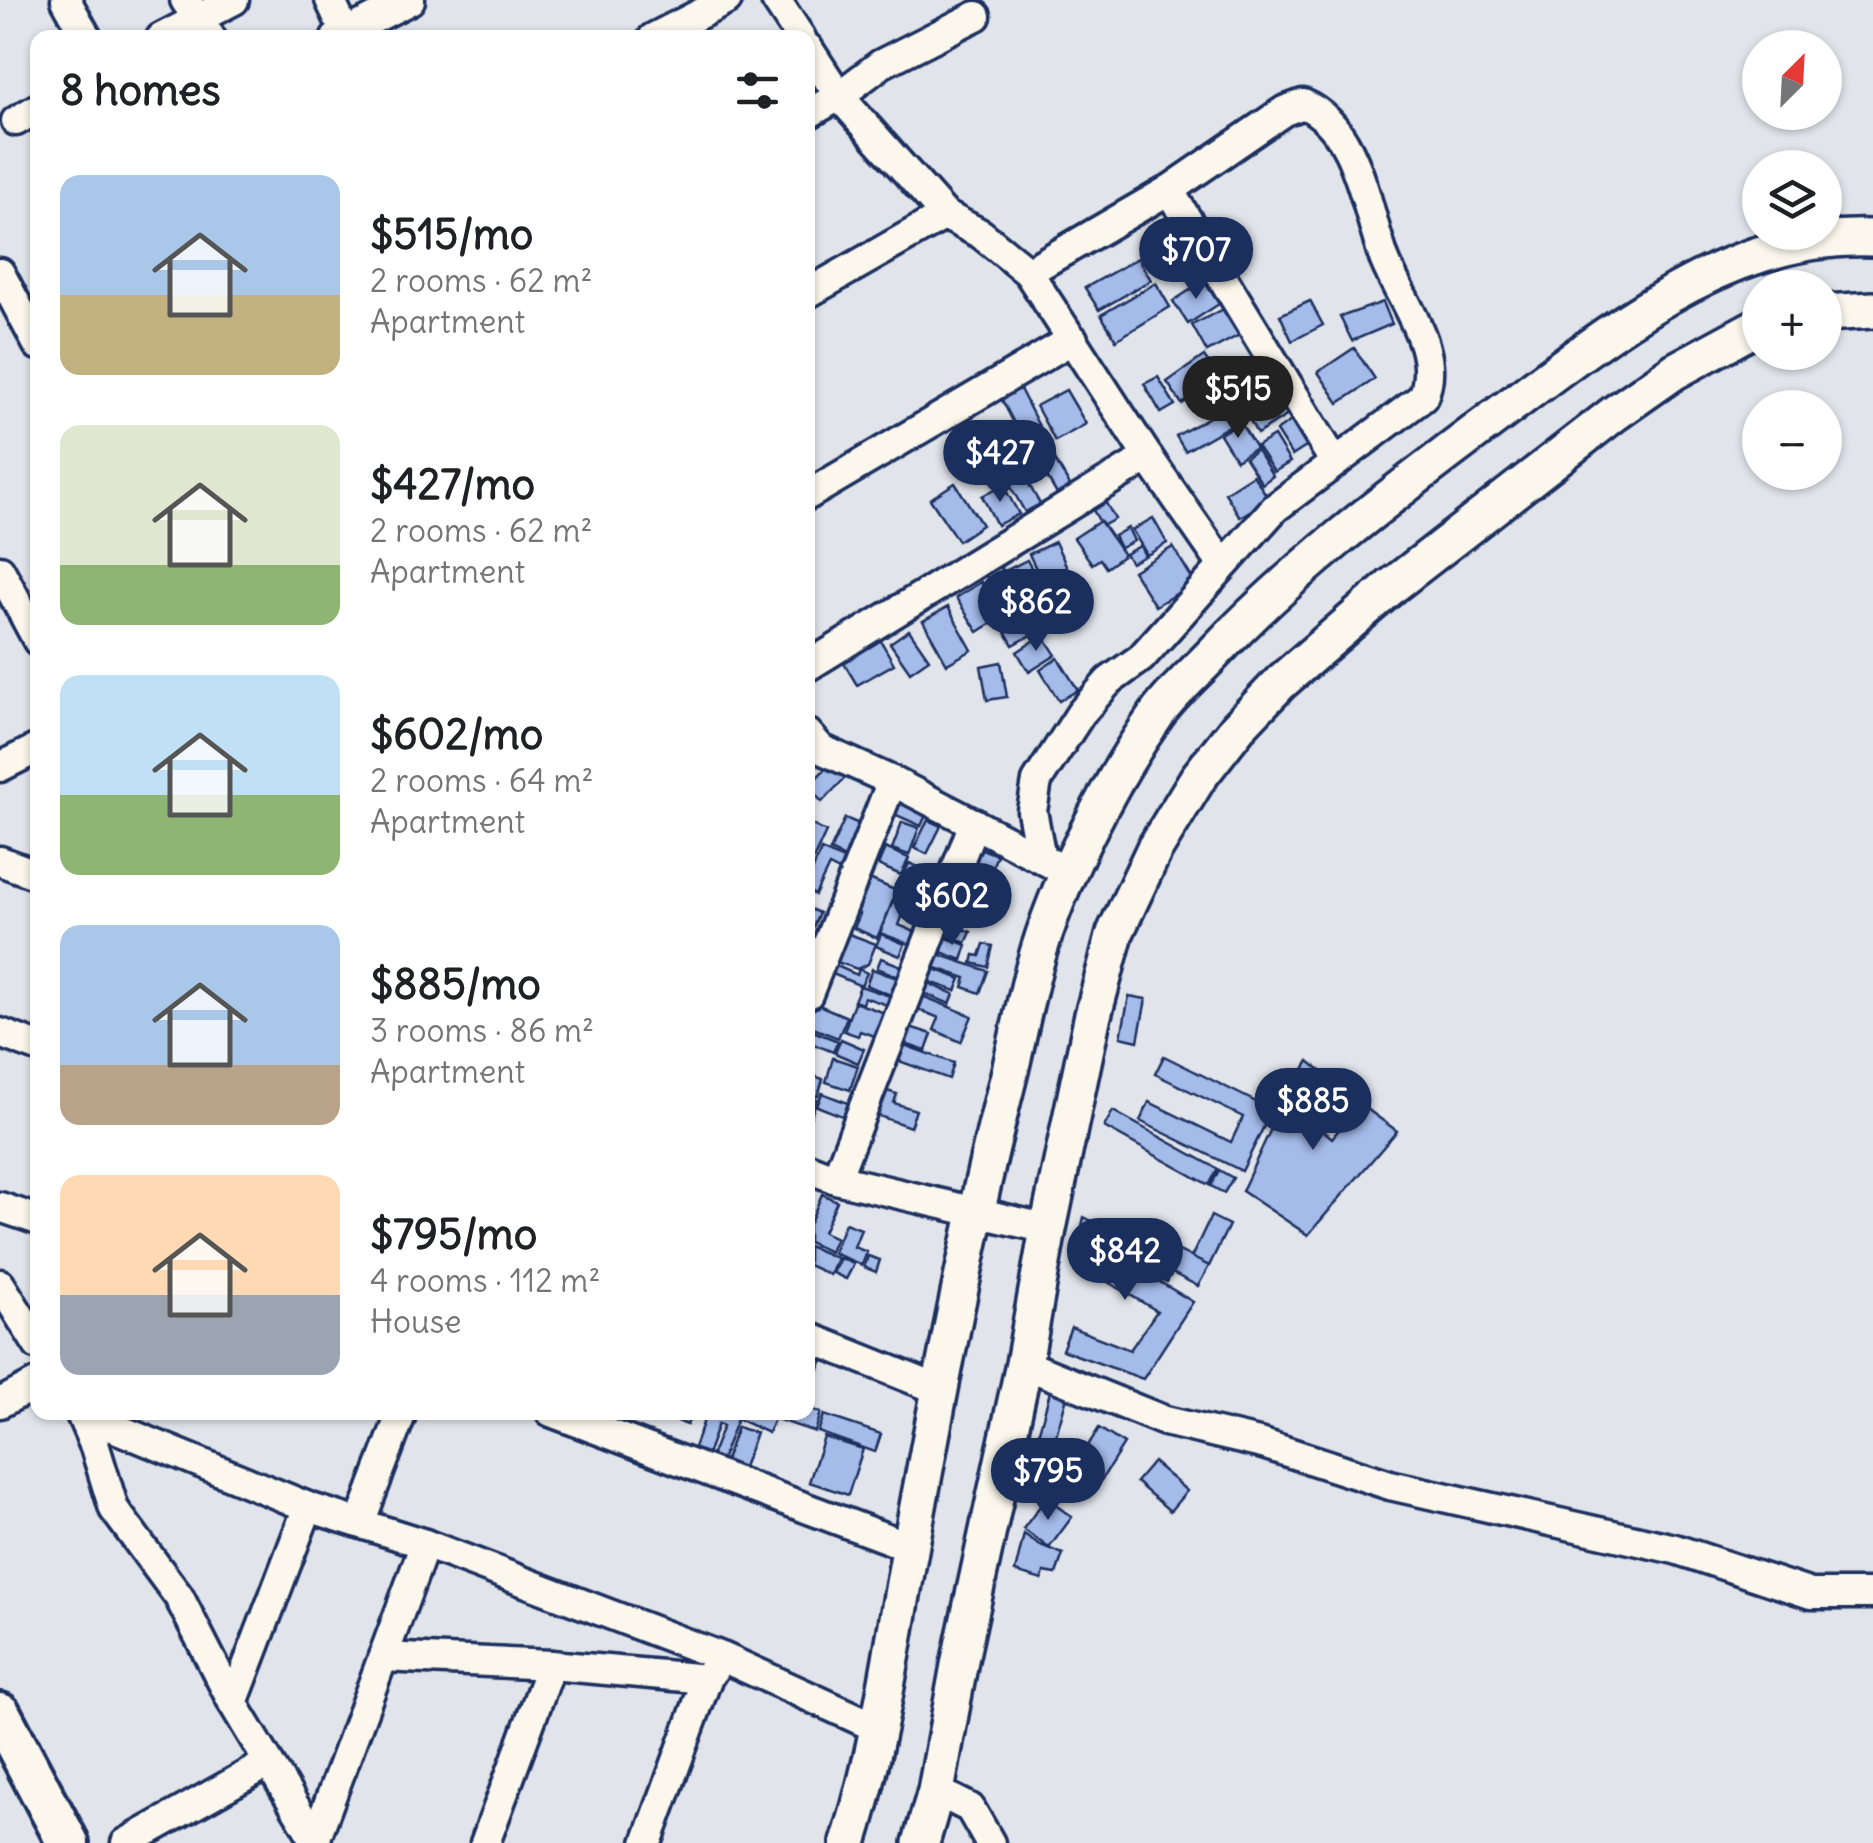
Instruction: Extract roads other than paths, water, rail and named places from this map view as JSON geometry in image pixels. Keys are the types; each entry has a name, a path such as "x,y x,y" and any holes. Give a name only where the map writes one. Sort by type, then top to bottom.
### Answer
{"highway":[{"path":"0,1714 68,1843"}],"main road":[{"path":"849,1843 878,1728 976,1210 1055,866 1160,710 1252,612 1362,516 1652,304 1724,268 1796,245 1873,238"},
{"path":"1842,312 1873,310"},
{"path":"922,1843 1024,1364 1088,1037 1115,932 1154,850 1198,778 1238,727 1281,682 1392,586 1615,413 1675,371 1742,335"}],"street":[{"path":"66,0 83,30"},
{"path":"198,19 234,0"},
{"path":"330,0 339,30"},
{"path":"351,30 410,0"},
{"path":"669,30 727,0"},
{"path":"776,0 796,30"},
{"path":"815,110 881,64 976,16"},
{"path":"815,59 839,96 944,215 981,234 1028,272 1222,564"},
{"path":"1028,272 1169,190 1284,111 1303,104 1318,110 1338,134 1366,191 1384,258 1412,314 1429,364 1430,381 1423,397 1275,508 1141,658 1110,681 1080,713 1037,781 1032,811 1055,866"},
{"path":"1169,190 1334,462"},
{"path":"815,288 944,215"},
{"path":"0,273 30,329"},
{"path":"815,491 1073,339"},
{"path":"815,662 1148,457"},
{"path":"0,570 30,626"},
{"path":"815,749 892,781 1055,866"},
{"path":"0,767 30,752"},
{"path":"815,976 892,781"},
{"path":"836,1179 974,823"},
{"path":"0,862 30,872"},
{"path":"0,1033 30,1044"},
{"path":"815,1171 1048,1230"},
{"path":"0,1206 30,1217"},
{"path":"0,1284 30,1332"},
{"path":"815,1340 940,1390"},
{"path":"1024,1364 1165,1422 1263,1444 1390,1485 1674,1549 1810,1594 1873,1594"},
{"path":"0,1403 30,1387"},
{"path":"82,1420 114,1509 179,1597 233,1703 316,1841"},
{"path":"97,1420 308,1507 425,1544 715,1668 878,1728"},
{"path":"360,1523 399,1420"},
{"path":"573,1420 910,1547"},
{"path":"233,1703 308,1507"},
{"path":"316,1841 425,1544"},
{"path":"383,1657 715,1668"},
{"path":"485,1843 552,1664"},
{"path":"647,1843 715,1668"},
{"path":"126,1843 268,1764"},
{"path":"936,1791 970,1808 990,1843"}]}
